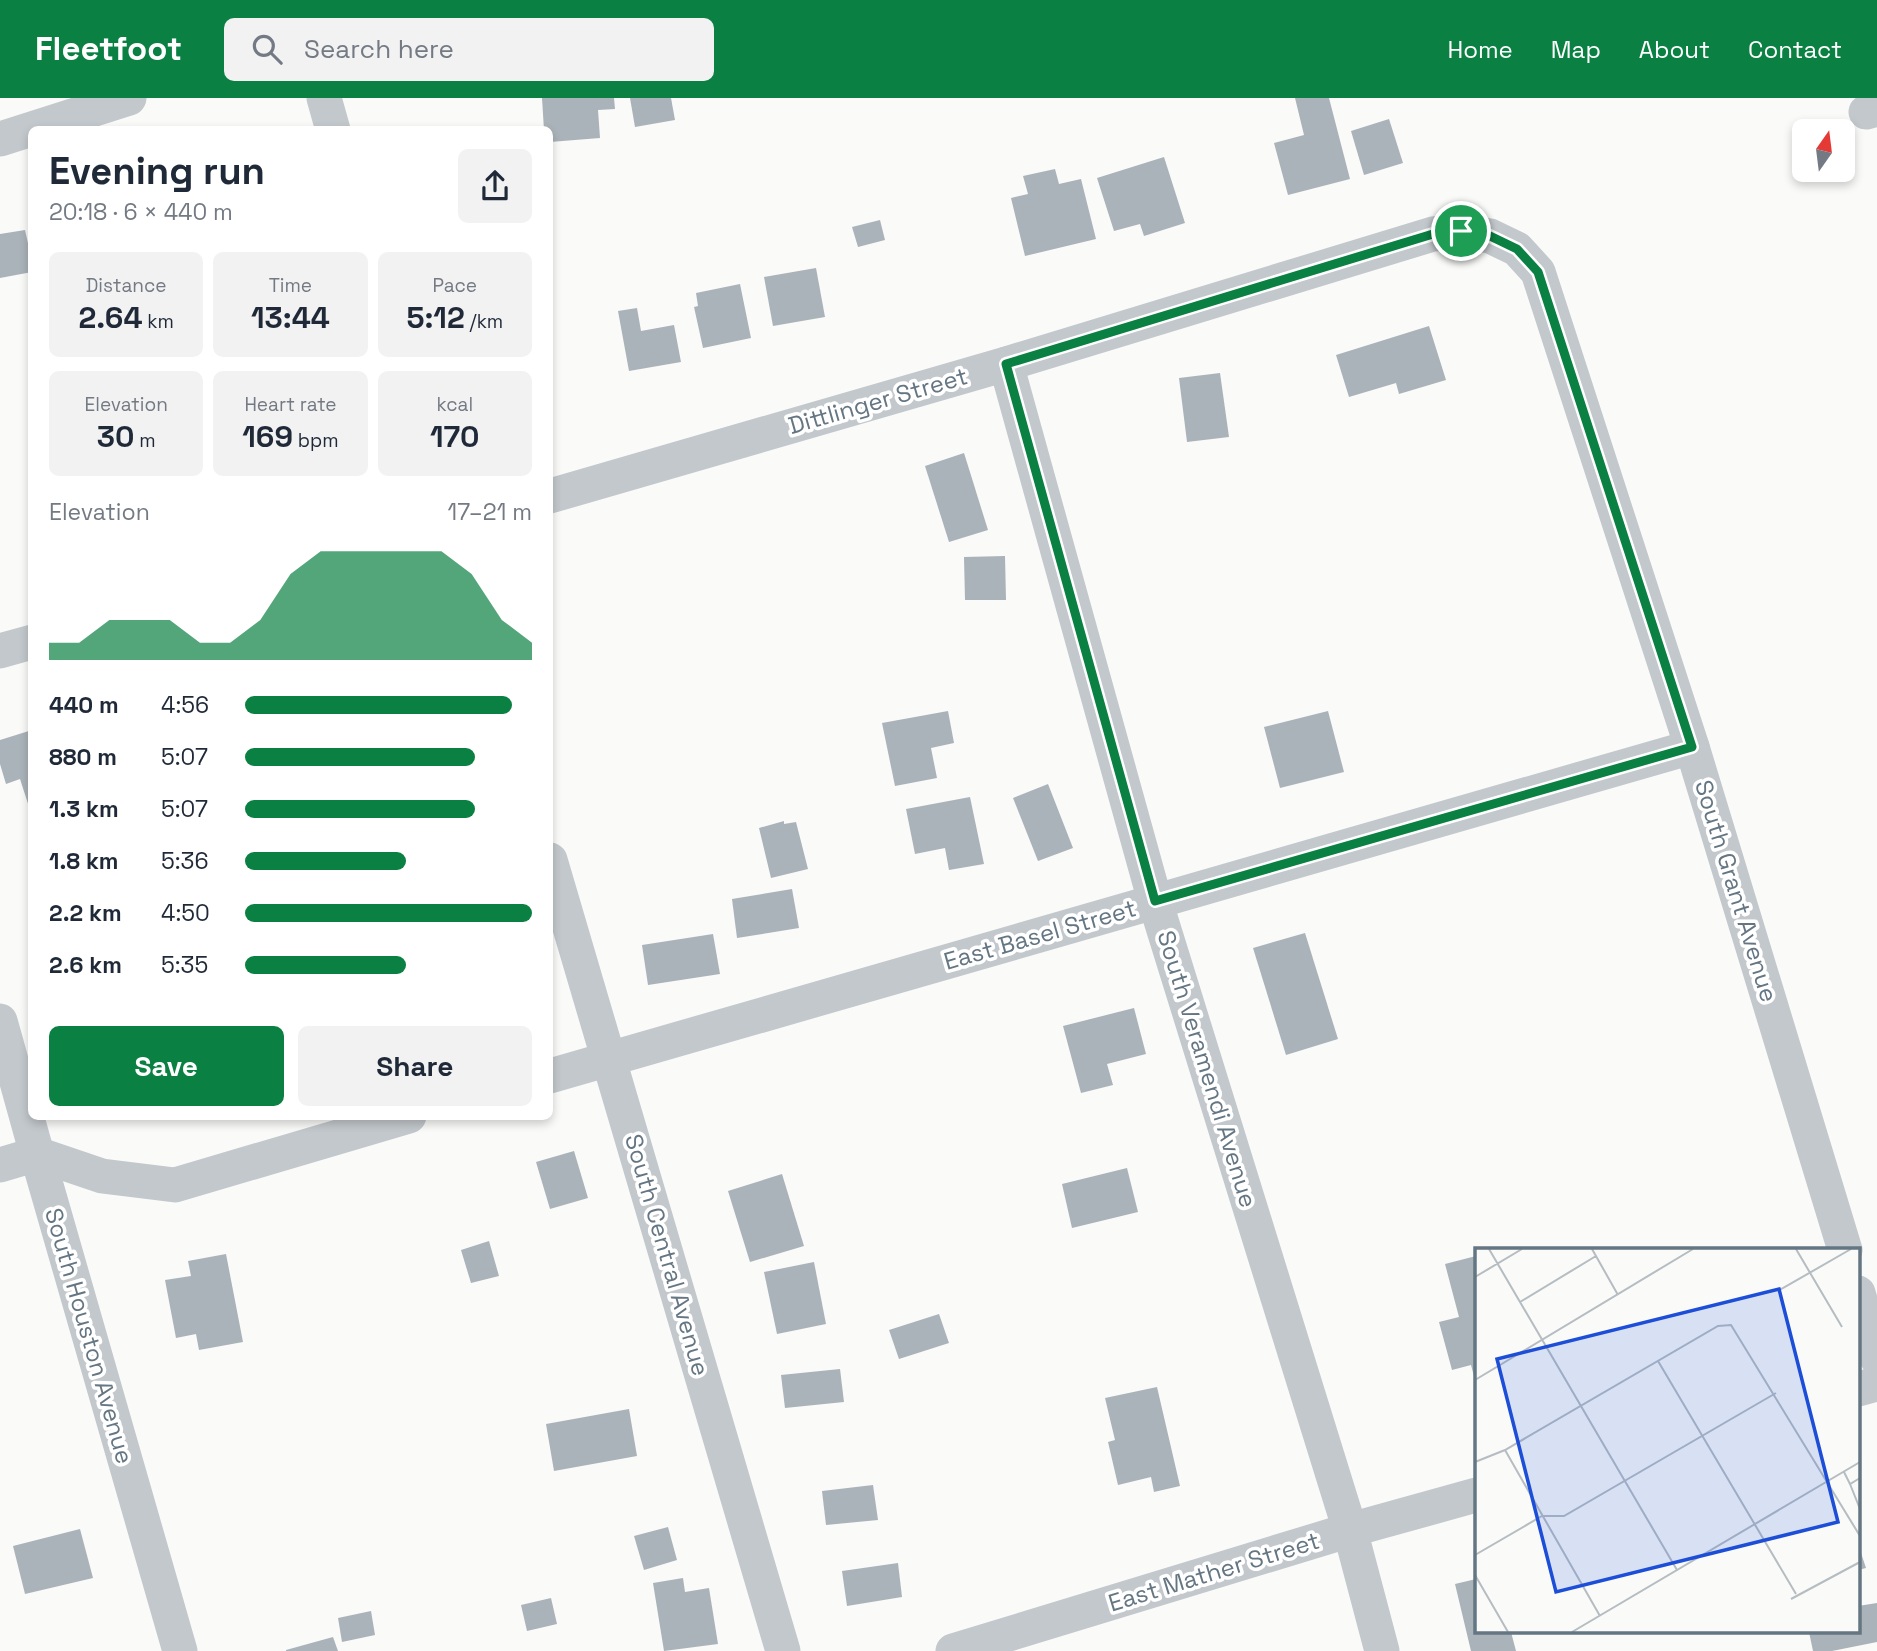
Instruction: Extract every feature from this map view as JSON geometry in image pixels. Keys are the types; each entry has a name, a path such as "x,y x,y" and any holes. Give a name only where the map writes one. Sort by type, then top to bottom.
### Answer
{"street":[{"path":"41,126 129,98"},
{"path":"324,98 332,126"},
{"path":"0,139 28,130"},
{"name":"Dittlinger Street","path":"553,495 1006,364 1433,234 1461,231 1490,236"},
{"name":"South Grant Avenue","path":"1490,236 1517,249 1538,272 1692,747 1844,1248"},
{"name":"South Veramendi Avenue","path":"1006,364 1155,901 1350,1531 1382,1651"},
{"path":"0,651 28,643"},
{"name":"East Basel Street","path":"553,1075 1692,747"},
{"name":"South Central Avenue","path":"553,870 783,1651"},
{"name":"South Houston Avenue","path":"0,1021 180,1651"},
{"path":"0,1165 37,1154 102,1176 175,1185 395,1120"},
{"path":"1860,1300 1877,1358"},
{"path":"1860,1388 1877,1384"},
{"name":"East Mather Street","path":"953,1651 1475,1495"}],"building":[{"path":"542,98 614,98 615,109 598,110 600,138 553,142 553,126 544,126"},
{"path":"630,98 671,98 675,120 635,127"},
{"path":"1295,98 1329,98 1350,179 1288,195 1274,143 1304,135"},
{"path":"1389,119 1403,163 1364,175 1351,131"},
{"path":"1164,157 1185,223 1144,236 1140,224 1114,231 1097,178"},
{"path":"1055,169 1059,184 1081,179 1096,239 1025,256 1011,198 1028,194 1023,176"},
{"path":"880,220 885,240 858,247 852,227"},
{"path":"25,230 28,273 0,278 0,234"},
{"path":"816,268 825,317 773,326 764,277"},
{"path":"740,284 751,338 703,348 694,307 698,306 696,293"},
{"path":"637,308 641,331 674,325 681,362 629,371 618,311"},
{"path":"1429,326 1446,380 1399,394 1396,383 1349,397 1336,355"},
{"path":"1220,373 1229,437 1187,442 1179,378"},
{"path":"964,453 988,530 949,542 925,466"},
{"path":"1005,556 1006,600 965,600 964,557"},
{"path":"948,711 954,743 931,748 937,778 895,786 882,723"},
{"path":"1328,711 1344,772 1280,788 1264,727"},
{"path":"28,731 28,804 20,779 6,784 0,764 0,740"},
{"path":"1048,784 1073,848 1038,861 1013,798"},
{"path":"970,797 984,864 949,870 945,848 915,854 906,809"},
{"path":"784,821 784,824 796,822 808,869 771,878 759,828"},
{"path":"792,889 799,928 737,938 732,899"},
{"path":"1305,933 1338,1039 1286,1055 1253,948"},
{"path":"713,934 720,974 648,985 642,945"},
{"path":"1134,1008 1146,1054 1107,1064 1113,1085 1081,1093 1063,1026"},
{"path":"574,1151 588,1198 550,1209 536,1162"},
{"path":"1127,1168 1138,1212 1072,1228 1062,1184"},
{"path":"782,1174 804,1246 750,1262 728,1191"},
{"path":"489,1241 499,1276 471,1283 461,1250"},
{"path":"226,1254 243,1342 199,1350 196,1334 176,1338 165,1280 191,1276 188,1261"},
{"path":"1475,1256 1475,1380 1471,1365 1452,1370 1439,1322 1459,1317 1445,1264"},
{"path":"814,1262 826,1324 777,1334 764,1272"},
{"path":"939,1314 949,1343 899,1359 889,1330"},
{"path":"840,1369 844,1402 785,1408 781,1375"},
{"path":"1157,1387 1180,1486 1154,1492 1151,1477 1118,1485 1108,1442 1115,1440 1105,1398"},
{"path":"629,1409 637,1456 554,1471 546,1424"},
{"path":"873,1485 878,1520 826,1525 822,1491"},
{"path":"668,1527 677,1560 644,1570 634,1536"},
{"path":"80,1529 93,1578 25,1594 13,1546"},
{"path":"1860,1550 1866,1568 1860,1570"},
{"path":"898,1563 902,1597 847,1606 842,1571"},
{"path":"683,1578 685,1592 709,1588 718,1644 664,1651 653,1583"},
{"path":"1475,1579 1475,1634 1512,1634 1516,1651 1471,1651 1455,1584"},
{"path":"551,1598 557,1624 527,1631 521,1605"},
{"path":"1877,1603 1877,1642 1832,1651 1813,1651 1809,1634 1860,1634 1860,1606"},
{"path":"371,1611 375,1635 342,1642 338,1618"},
{"path":"333,1637 338,1651 286,1651 286,1650"}],"route":[{"path":"1461,231 1490,236 1517,249 1538,272 1692,747 1155,901 1006,364 1433,234 1461,231"}]}
